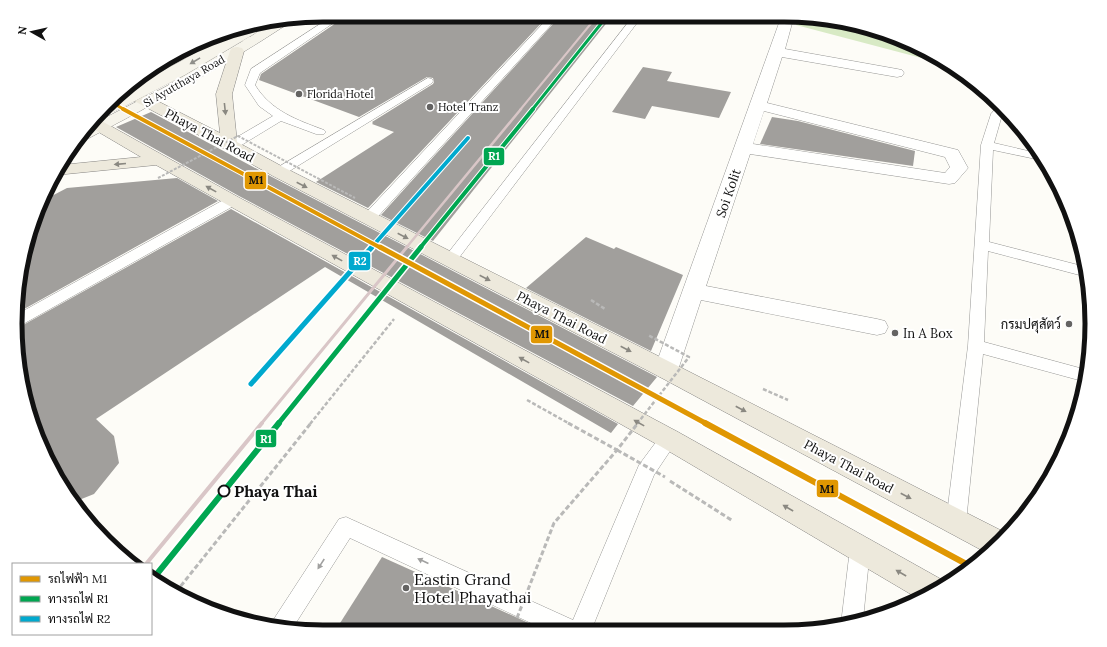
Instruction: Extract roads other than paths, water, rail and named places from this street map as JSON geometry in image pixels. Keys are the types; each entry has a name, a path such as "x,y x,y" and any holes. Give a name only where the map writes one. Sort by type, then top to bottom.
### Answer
{"main road":[{"path":"216,42 225,42 258,30"},
{"name":"Si Ayutthaya Road","path":"97,125 149,102 237,51 258,30"},
{"name":"Si Ayutthaya Road","path":"122,100 258,30"},
{"path":"230,145 224,94 237,51"},
{"name":"Phaya Thai Road","path":"130,93 279,172 666,370 992,541"},
{"path":"97,125 158,169 232,201 669,439 928,588"},
{"path":"64,170 158,169"}],"street":[{"name":"Soi Kolit","path":"666,370 777,52 786,22"},
{"path":"777,52 897,73"},
{"path":"743,148 949,180 959,168 952,154 758,105"},
{"path":"693,291 876,327"}],"lane":[{"path":"320,132 280,117 256,98 250,85 255,72 330,22"},
{"path":"368,218 550,22"},
{"path":"450,260 635,22"},
{"path":"279,172 428,81"},
{"path":"956,522 976,346 987,145 999,112"},
{"path":"230,145 280,117"},
{"path":"987,145 1034,156"},
{"path":"22,319 232,201"},
{"path":"981,244 1080,270"},
{"path":"976,346 1080,374"},
{"path":"582,625 646,471 669,439"},
{"path":"283,622 346,526 559,625"},
{"path":"853,617 860,550"}],"railway":[{"path":"520,110 592,22"},
{"path":"532,110 602,22"},
{"path":"406,248 521,109"},
{"path":"420,248 533,109"},
{"path":"261,424 407,247"},
{"path":"278,424 421,247"},
{"path":"147,563 262,423"},
{"path":"157,574 279,423"}],"metro line":[{"name":"M1","path":"116,105 966,564"}],"rail line":[{"name":"R1","path":"157,574 602,22"},
{"name":"R2","path":"251,384 468,138"}],"place":[{"name":"Florida Hotel","path":"299,94"},
{"name":"Hotel Tranz","path":"430,107"},
{"name":"กรมปศุสัตว์","path":"1069,324"},
{"name":"In A Box","path":"895,333"},
{"name":"Phaya Thai","path":"224,491"},
{"name":"Eastin Grand Hotel Phayathai","path":"406,588"}]}
